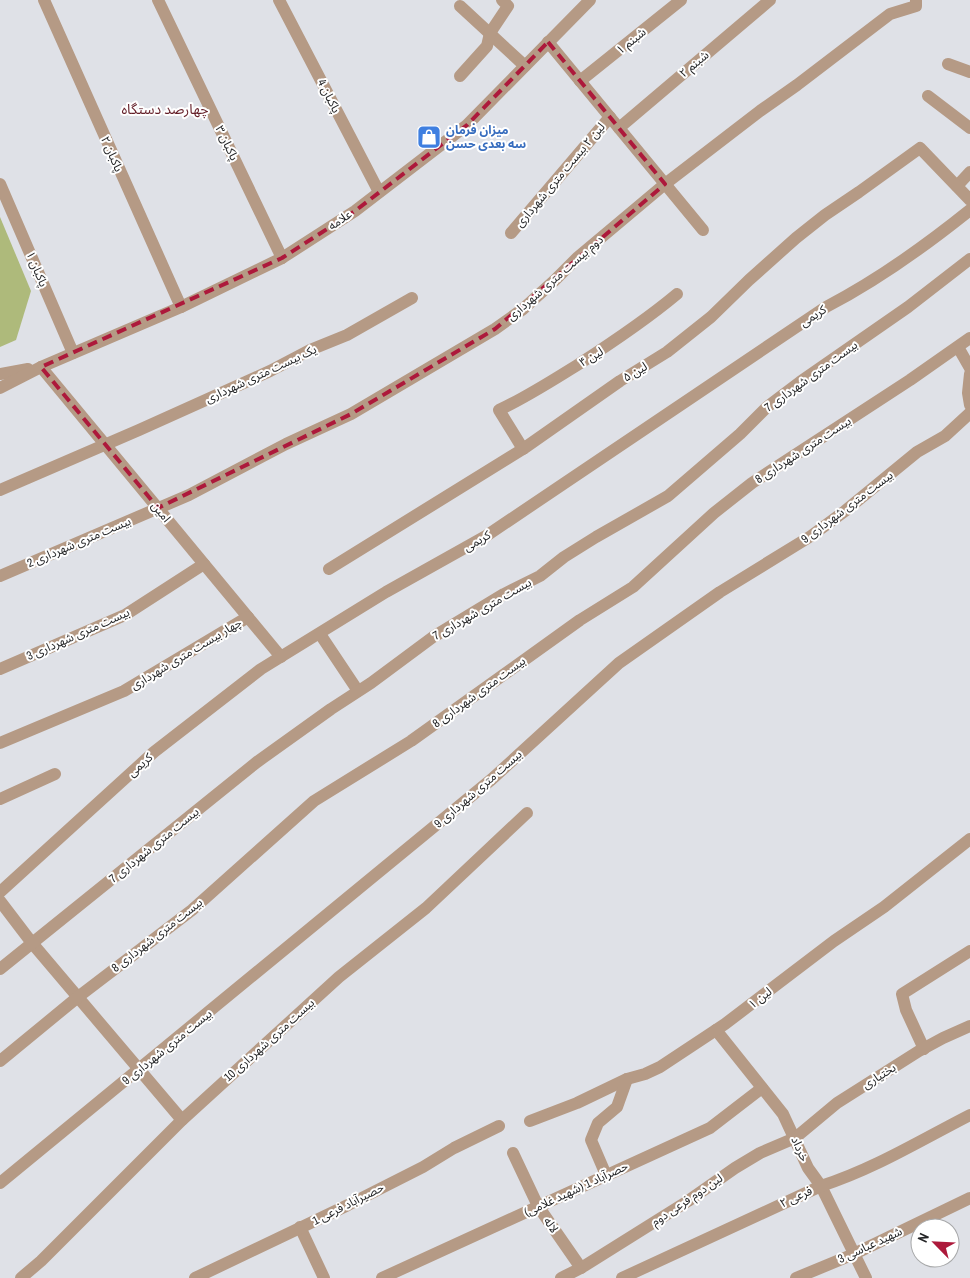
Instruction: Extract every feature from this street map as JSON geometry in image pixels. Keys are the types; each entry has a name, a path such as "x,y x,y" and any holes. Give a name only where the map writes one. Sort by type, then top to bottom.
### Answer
{"street":[{"name":"پاکبان ۲","path":"44,0 181,307"},
{"name":"پاکبان ۳","path":"158,0 282,258"},
{"name":"پاکبان 4","path":"279,0 379,192"},
{"path":"460,76 486,46 490,33 508,6 502,0"},
{"name":"علامه","path":"0,388 40,367 181,307 282,258 354,210 467,125 590,0"},
{"name":"شبنم ۱","path":"580,81 681,0"},
{"name":"شبنم ۲","path":"618,128 770,0"},
{"name":"دوم بیست متری شهرداری","path":"158,508 189,495 286,444 351,414 495,329 554,282 578,257 665,184 760,110 796,86 890,14 916,6 916,0"},
{"path":"460,6 525,66"},
{"path":"548,42 703,230"},
{"path":"948,64 970,72"},
{"path":"928,96 970,128"},
{"name":"لین ۲ بیست متری شهرداری","path":"511,233 610,117"},
{"name":"لین ۵","path":"329,569 523,449 620,381 667,352 689,336 796,238 825,215 866,188 920,148 957,186"},
{"path":"970,172 957,186 970,200"},
{"name":"پاکبان ۱","path":"0,184 73,353"},
{"name":"کریمی","path":"0,892 154,752 261,669 386,592 507,523 826,307 890,270 970,210"},
{"name":"بیست متری شهرداری 7","path":"0,969 257,762 433,637 504,594 540,576 596,537 668,496 740,434 767,407 908,307 970,259"},
{"name":"لین ۴","path":"523,449 499,410 521,400 606,347 649,317 677,294"},
{"name":"یک بیست متری شهرداری","path":"0,490 270,371 310,350 347,335 412,298"},
{"name":"بیست متری شهرداری 8","path":"0,1060 78,997 192,910 314,801 411,741 580,620 633,586 714,513 752,483 828,435 970,338"},
{"path":"958,347 970,368"},
{"name":"علامه","path":"0,374 40,367"},
{"name":"امین","path":"40,367 281,657"},
{"path":"970,374 968,393 970,405"},
{"name":"بیست متری شهرداری 9","path":"0,1183 140,1070 492,779 620,663 720,592 811,536 845,511 917,452 945,436 970,413"},
{"name":"بیست متری شهرداری 2","path":"0,576 158,508"},
{"name":"بیست متری شهرداری 3","path":"0,669 125,615 204,564"},
{"name":"چهار بیست متری شهرداری","path":"0,743 124,691 248,617"},
{"path":"320,634 358,691"},
{"path":"0,799 55,774"},
{"name":"بیست متری شهرداری 10","path":"21,1278 41,1261 182,1120 339,977 426,908 527,813"},
{"name":"لین ۱","path":"530,1121 577,1103 627,1079 660,1067 716,1030 834,941 884,908 970,839"},
{"path":"0,901 32,943 182,1120"},
{"path":"924,1049 906,1010 902,994 970,951"},
{"name":"بختیاری","path":"795,1138 837,1103 943,1038 970,1026"},
{"name":"خرداد","path":"716,1030 783,1114 808,1168 821,1186 866,1278"},
{"path":"606,1175 592,1140 598,1123 617,1107 627,1079"},
{"name":"حصرآباد 1 (شهید غلامی)","path":"382,1278 710,1128 762,1088"},
{"name":"۲ فرعی","path":"622,1278 821,1186 847,1178 875,1165 970,1115"},
{"name":"حصیرآباد فرعی 1","path":"195,1278 348,1205 422,1167 454,1148 500,1126"},
{"name":"لین دوم فرعی دوم","path":"561,1278 581,1268 688,1201 760,1153 795,1138"},
{"name":"لاله","path":"513,1153 538,1206 581,1268"},
{"name":"شهید عباسی 3","path":"796,1278 854,1254 970,1198"},
{"path":"300,1227 324,1278"}],"highlighted area":[{"path":"548,42 665,184 495,329 351,414 158,508 41,367 282,258 355,211 467,125"}],"green space":[{"path":"0,217 31,291 16,340 0,347"}],"place":[{"name":"میزان فرمان سه بعدی حسن","path":"429,137"}],"district":[{"name":"چهارصد دستگاه","path":"165,109"}]}
